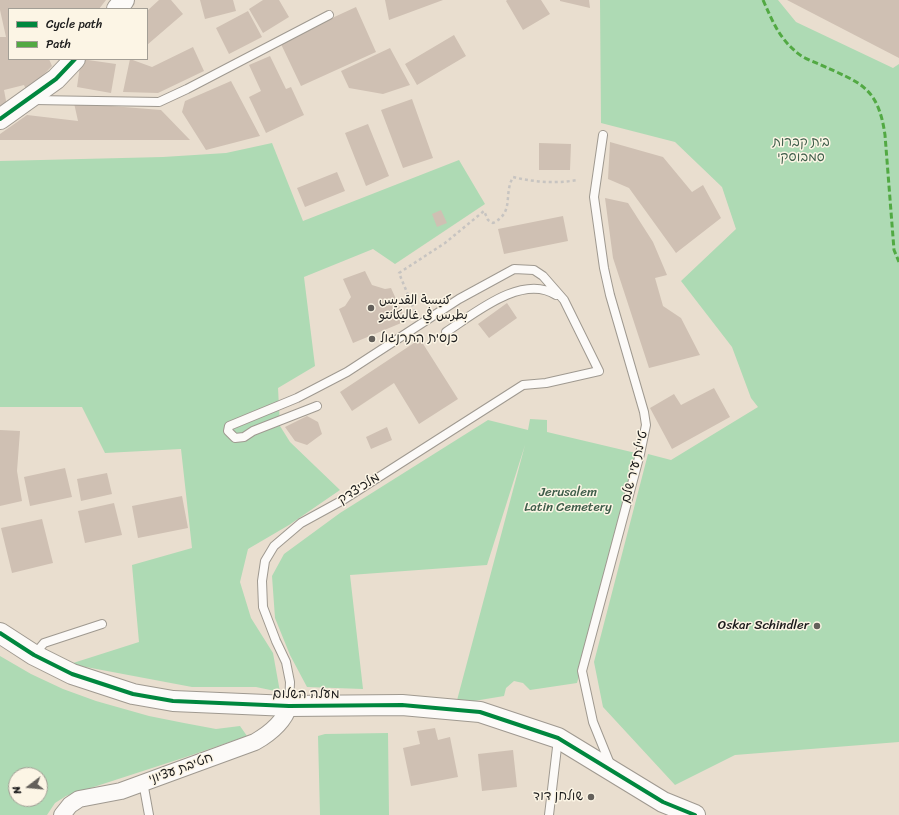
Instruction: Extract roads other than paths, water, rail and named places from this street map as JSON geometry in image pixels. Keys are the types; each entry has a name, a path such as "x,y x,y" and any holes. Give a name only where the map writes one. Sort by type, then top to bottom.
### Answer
{"street":[{"path":"118,8 124,0"},
{"path":"0,119 29,100 56,79 74,60"},
{"name":"מעלה השלום","path":"0,633 34,655 72,674 133,694 173,701 289,706 402,705 480,712 558,738 587,754 613,772 663,802 695,815"},
{"name":"חטיבת עציוני","path":"62,815 70,805 80,799 121,791 255,742 267,735 286,716 289,706"}],"lane":[{"path":"29,100 159,102 329,15"},
{"name":"טיילת עיר שלם","path":"603,135 594,197 598,232 610,295 638,388 646,425 640,454 582,671 593,722 613,772"},
{"path":"317,406 253,431 244,437 235,438 228,431 229,426 297,398 347,372 420,326 459,299 514,269 534,270 543,276 564,300"},
{"path":"446,332 505,294 539,289 548,290 564,300"},
{"name":"מלכיצדק","path":"289,706 290,682 286,662 263,607 262,581 265,562 274,546 301,524 343,500 523,385 546,383 598,371 564,300"},
{"path":"34,655 44,643 102,624"},
{"path":"549,815 558,738"},
{"path":"143,782 149,815"}],"place":[{"name":"كنيسة القديس بطرس في غاليكانتو","path":"371,308"},
{"name":"כנסית התרנגול","path":"372,339"},
{"name":"Oskar Schindler","path":"817,626"},
{"name":"שולחן דוד","path":"591,797"}],"park label":[{"name":"בית קברות סמבוסקי","path":"801,150"},
{"name":"Jerusalem Latin Cemetery","path":"568,500"}]}
